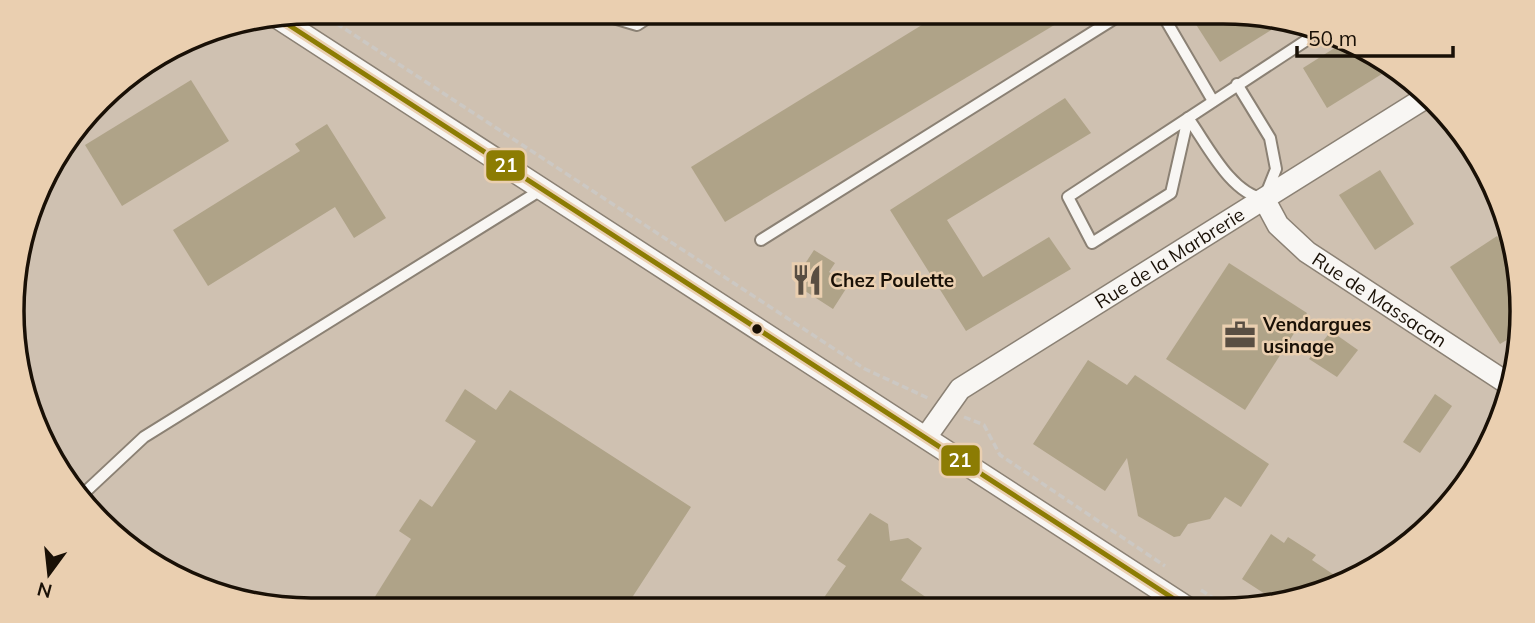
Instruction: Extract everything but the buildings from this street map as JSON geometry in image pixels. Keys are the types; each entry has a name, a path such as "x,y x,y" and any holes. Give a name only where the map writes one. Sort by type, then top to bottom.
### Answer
{"street":[{"path":"290,25 926,437 1160,598"},
{"name":"Rue de la Marbrerie","path":"926,437 960,389 1419,102"},
{"name":"Rue de Massacan","path":"1264,199 1278,225 1307,252 1502,380"}],"lane":[{"path":"761,240 1106,24"},
{"path":"1168,24 1213,101"},
{"path":"1188,118 1171,193 1092,243 1069,197 1237,84 1310,38"},
{"path":"1188,118 1236,184 1248,196 1264,199 1276,169 1270,138 1237,84"},
{"path":"87,490 144,437 544,188"}],"path":[{"path":"337,24 865,369 888,382 917,391 945,409 984,425 1000,455 1171,570"},
{"path":"1194,585 1213,598"}],"transit line":[{"name":"21","path":"289,25 1173,598"}],"place":[{"name":"Chez Poulette","path":"807,280"},
{"name":"Vendargues usinage","path":"1240,335"}]}
